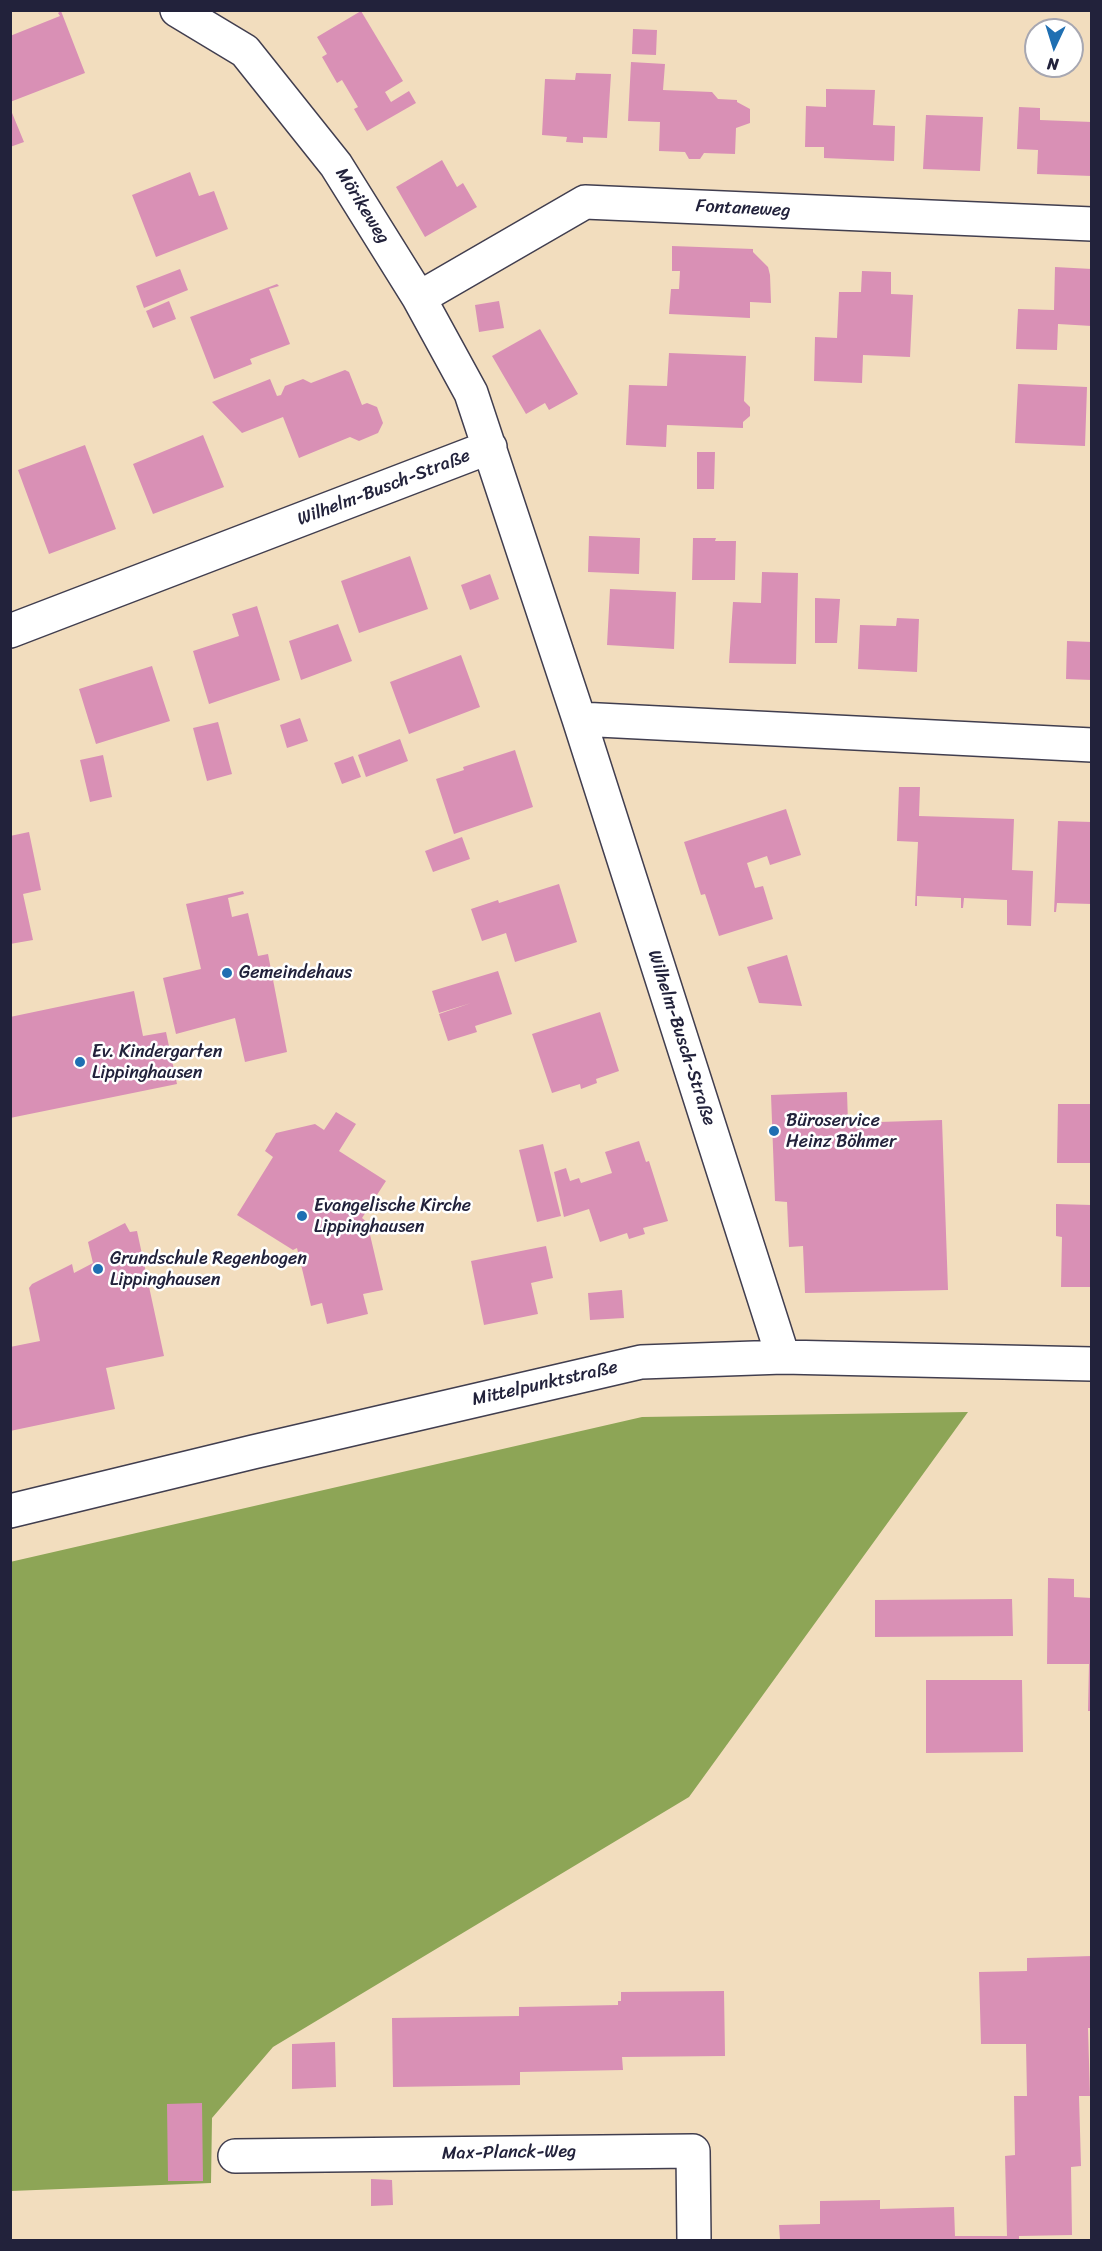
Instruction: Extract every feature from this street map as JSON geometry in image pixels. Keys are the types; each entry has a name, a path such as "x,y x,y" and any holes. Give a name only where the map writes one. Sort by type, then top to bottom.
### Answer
{"street":[{"name":"Mörikeweg","path":"177,10 245,51 336,165 419,298 471,393 490,447"},
{"name":"Fontaneweg","path":"419,298 585,201 1092,224"},
{"name":"Wilhelm-Busch-Straße","path":"10,631 490,447 783,1357"},
{"path":"579,719 1092,745"},
{"name":"Mittelpunktstraße","path":"10,1511 241,1454 641,1362 783,1357 1092,1364"},
{"name":"Max-Planck-Weg","path":"235,2156 693,2151 694,2241"}],"green space":[{"path":"968,1412 689,1797 273,2047 212,2118 211,2183 11,2191 10,1562 642,1417"}],"building":[{"path":"61,11 85,73 10,102 10,36 60,16 58,13"},
{"path":"361,11 403,81 385,92 391,102 409,91 416,103 367,131 354,109 358,107 342,80 337,83 322,57 327,54 317,37"},
{"path":"633,29 657,30 656,55 632,54"},
{"path":"631,62 665,64 663,90 712,92 718,99 737,100 750,109 750,123 736,128 735,154 704,153 700,159 689,159 685,152 659,151 660,122 628,121"},
{"path":"576,73 611,74 607,138 583,137 583,143 566,142 567,137 542,135 545,79 575,80"},
{"path":"826,89 875,90 873,125 895,126 894,161 824,158 824,147 805,147 806,106 826,107"},
{"path":"1019,107 1040,108 1040,120 1092,122 1092,176 1037,174 1038,150 1017,149"},
{"path":"10,108 24,142 10,147"},
{"path":"926,115 983,117 980,171 923,169"},
{"path":"442,160 457,187 463,183 477,207 425,237 396,187"},
{"path":"190,172 199,196 214,191 228,229 156,257 132,195"},
{"path":"672,246 753,249 753,252 768,267 771,303 750,302 750,318 669,314 671,289 679,289 680,271 672,271"},
{"path":"1055,267 1092,269 1092,326 1058,324 1057,350 1016,349 1018,309 1054,310"},
{"path":"180,269 188,290 144,308 136,286"},
{"path":"862,271 891,272 891,294 913,295 910,357 863,355 862,383 814,381 815,337 837,338 839,292 861,292"},
{"path":"277,284 279,286 269,289 290,344 250,359 252,364 214,379 190,317"},
{"path":"169,301 176,319 153,328 146,311"},
{"path":"499,301 504,328 479,332 475,305"},
{"path":"540,329 578,394 549,410 545,403 526,414 492,356"},
{"path":"669,353 746,356 744,401 750,407 750,416 743,422 743,428 667,425 666,447 626,445 629,385 667,386"},
{"path":"345,370 349,372 362,405 367,403 377,407 383,423 378,433 359,441 350,437 299,458 283,417 242,433 212,402 270,379 277,396 281,395 285,386 303,379 311,383"},
{"path":"1018,384 1087,387 1085,446 1015,443"},
{"path":"203,435 224,487 153,514 133,464"},
{"path":"85,445 116,529 49,554 18,470"},
{"path":"697,452 715,452 714,489 697,489"},
{"path":"589,536 640,538 639,574 588,572"},
{"path":"693,538 736,541 735,580 692,580"},
{"path":"410,556 428,609 359,633 341,581"},
{"path":"762,572 798,573 796,664 729,663 733,602 761,603"},
{"path":"490,574 499,599 470,610 461,585"},
{"path":"610,589 676,592 674,649 607,645"},
{"path":"815,598 840,599 837,643 815,643"},
{"path":"257,606 280,680 209,704 193,651 239,636 232,614"},
{"path":"897,618 919,619 917,672 858,669 860,625 896,626"},
{"path":"338,624 352,661 301,680 289,641"},
{"path":"1067,641 1092,642 1092,680 1066,679"},
{"path":"461,655 480,707 409,734 390,682"},
{"path":"152,666 170,721 96,744 79,689"},
{"path":"300,718 308,741 287,748 280,725"},
{"path":"218,722 232,774 207,781 193,728"},
{"path":"400,739 408,761 366,777 358,755"},
{"path":"515,750 533,807 454,834 436,779 464,770 463,767"},
{"path":"103,755 112,797 90,802 80,760"},
{"path":"353,756 361,777 342,784 334,763"},
{"path":"899,787 920,787 919,816 1014,819 1012,870 1033,871 1031,926 1007,925 1007,900 964,898 963,908 961,908 961,898 917,896 917,906 915,906 918,842 897,841"},
{"path":"786,809 801,855 770,865 767,856 747,863 755,888 763,886 773,919 719,936 705,894 701,895 684,842"},
{"path":"1058,821 1092,822 1092,904 1057,903 1056,912 1054,912"},
{"path":"29,832 41,890 23,894 33,940 10,944 10,836"},
{"path":"462,837 470,859 433,872 425,851"},
{"path":"559,884 577,942 515,962 506,933 482,941 471,909 498,900 499,903"},
{"name":"Gemeindehaus","path":"243,891 244,894 228,898 232,917 248,913 258,956 268,954 287,1052 245,1062 235,1018 176,1034 163,978 201,969 186,904"},
{"path":"787,955 802,1006 759,1003 747,967"},
{"path":"498,971 512,1014 475,1026 477,1032 448,1041 439,1014 471,1003 439,1013 432,991"},
{"name":"Ev. Kindergarten Lippinghausen","path":"134,991 143,1036 166,1032 177,1084 10,1118 10,1017"},
{"path":"600,1012 619,1071 596,1079 597,1083 581,1089 580,1084 552,1093 532,1034"},
{"path":"847,1092 848,1123 942,1120 948,1290 805,1293 803,1246 789,1247 787,1202 775,1201 771,1095"},
{"path":"1058,1104 1092,1104 1092,1163 1057,1163"},
{"name":"Evangelische Kirche Lippinghausen","path":"336,1112 356,1124 339,1151 386,1181 362,1218 367,1222 383,1290 363,1294 368,1314 327,1324 322,1303 311,1306 297,1248 293,1250 237,1215 273,1157 265,1151 276,1133 315,1124 324,1130"},
{"path":"639,1141 646,1162 649,1161 668,1221 643,1228 645,1234 629,1239 627,1233 600,1242 589,1209 564,1217 554,1172 566,1168 570,1181 579,1178 581,1183 612,1173 605,1152"},
{"path":"543,1144 561,1216 537,1222 519,1150"},
{"path":"1056,1204 1092,1205 1092,1287 1061,1287 1062,1237 1056,1236"},
{"path":"125,1223 130,1232 137,1231 164,1356 106,1368 115,1409 10,1431 10,1347 40,1341 29,1288 32,1284 72,1264 74,1273 93,1263 88,1242"},
{"path":"546,1246 553,1278 531,1283 538,1314 484,1325 471,1261"},
{"path":"622,1290 624,1318 590,1320 588,1293"},
{"path":"1048,1578 1074,1579 1074,1597 1092,1598 1092,1711 1088,1711 1089,1664 1047,1664"},
{"path":"1012,1599 1013,1636 875,1637 875,1600"},
{"path":"926,1680 1022,1680 1023,1752 926,1753"},
{"path":"1092,1956 1092,2028 1088,2028 1090,2096 1079,2096 1081,2166 1071,2167 1072,2235 1019,2236 1019,2240 780,2240 779,2225 820,2224 820,2201 880,2200 880,2209 954,2207 955,2236 1007,2236 1005,2156 1015,2155 1014,2096 1027,2096 1026,2044 981,2044 979,1972 1027,1971 1027,1958"},
{"path":"724,1991 725,2056 622,2057 623,2070 520,2072 520,2085 393,2087 392,2018 519,2016 519,2007 618,2005 618,2001 621,2001 621,1992"},
{"path":"335,2042 336,2087 292,2089 292,2044"},
{"path":"202,2103 203,2181 168,2181 167,2104"},
{"path":"371,2179 392,2180 393,2205 371,2206"}],"place":[{"name":"Gemeindehaus","path":"227,973"},
{"name":"Ev. Kindergarten Lippinghausen","path":"80,1062"},
{"name":"Büroservice Heinz Böhmer","path":"774,1131"},
{"name":"Evangelische Kirche Lippinghausen","path":"302,1216"},
{"name":"Grundschule Regenbogen Lippinghausen","path":"98,1269"}]}
